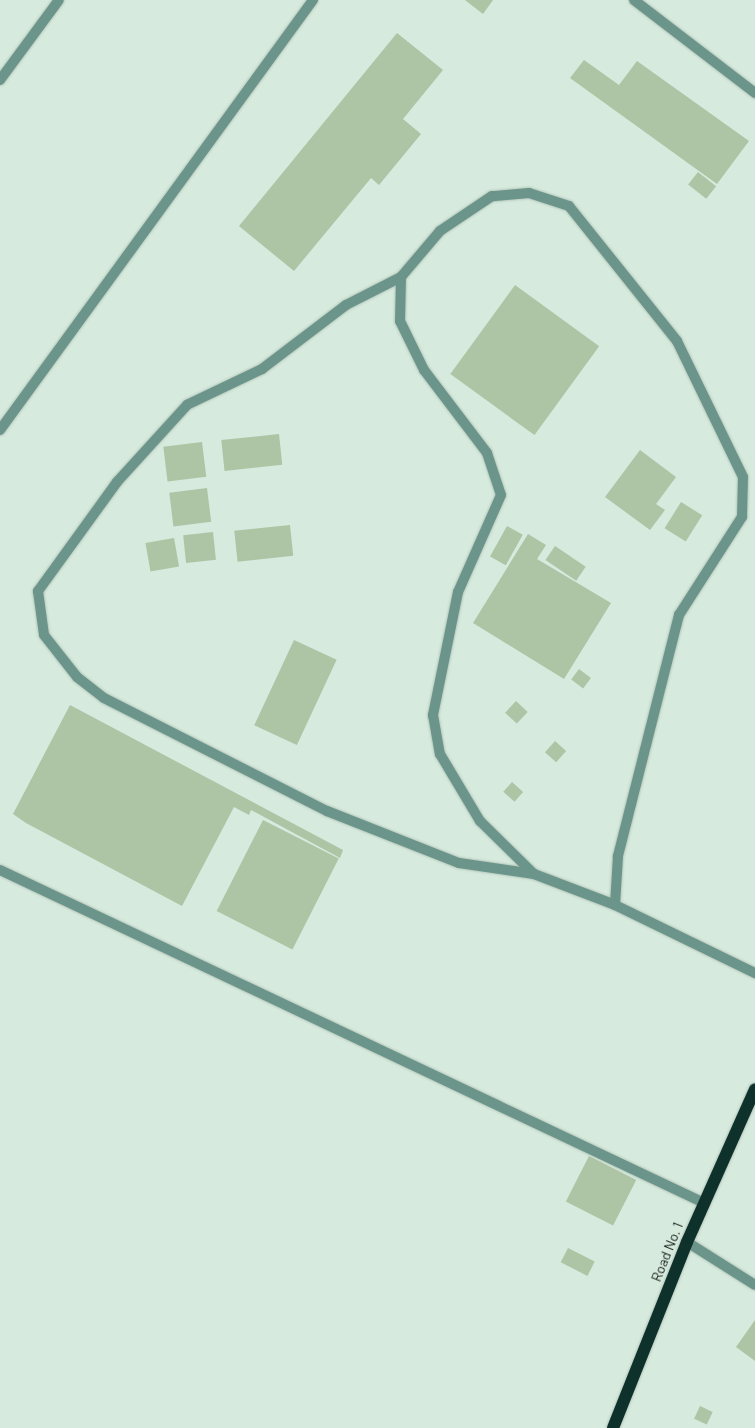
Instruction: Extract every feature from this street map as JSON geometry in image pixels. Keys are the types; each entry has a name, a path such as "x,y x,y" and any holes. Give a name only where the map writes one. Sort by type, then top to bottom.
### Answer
{"highway":[{"name":"Road No. 1","path":"613,1428 687,1242 755,1089"}],"street":[{"path":"0,80 59,0"},
{"path":"0,430 313,0"},
{"path":"634,0 755,93"},
{"path":"616,905 618,856 679,615 742,517 743,477 677,341 569,206 529,193 492,196 440,231 401,277 346,305 262,369 187,405 157,435 117,482 38,591 44,635 77,677 104,698 327,810 460,863 534,874 616,905 755,973"},
{"path":"401,277 400,321 424,370 487,453 501,495 458,592 433,715 440,754 480,820 534,874"},
{"path":"0,870 704,1203"},
{"path":"687,1242 755,1285"}],"building":[{"path":"465,0 493,0 483,14"},
{"path":"397,33 443,70 403,119 421,134 379,185 371,178 294,271 239,226"},
{"path":"584,60 619,85 637,61 749,141 717,184 570,78"},
{"path":"698,172 716,186 706,199 688,185"},
{"path":"515,285 599,346 534,435 450,374"},
{"path":"279,434 282,465 225,471 221,440"},
{"path":"202,442 206,477 168,481 163,447"},
{"path":"640,450 676,477 656,504 665,510 650,530 605,497"},
{"path":"207,488 211,522 173,526 169,493"},
{"path":"681,502 702,515 686,542 665,528"},
{"path":"290,525 293,556 238,562 234,531"},
{"path":"507,526 523,535 506,565 490,557"},
{"path":"213,532 216,560 186,563 183,535"},
{"path":"528,534 546,545 537,559 611,603 564,679 473,623"},
{"path":"174,538 179,567 150,572 145,543"},
{"path":"555,546 586,567 576,581 545,560"},
{"path":"294,640 337,660 297,745 254,725"},
{"path":"579,669 591,678 583,688 571,679"},
{"path":"516,701 528,712 517,724 505,713"},
{"path":"70,705 343,850 340,858 251,810 249,815 234,807 182,906 26,823 13,814"},
{"path":"555,741 566,751 556,762 545,752"},
{"path":"512,782 523,792 514,802 503,792"},
{"path":"263,820 339,859 292,949 217,911"},
{"path":"589,1156 636,1180 613,1226 566,1201"},
{"path":"568,1248 595,1262 587,1276 561,1262"},
{"path":"755,1320 755,1361 736,1347"},
{"path":"700,1406 713,1412 707,1425 694,1419"}]}
